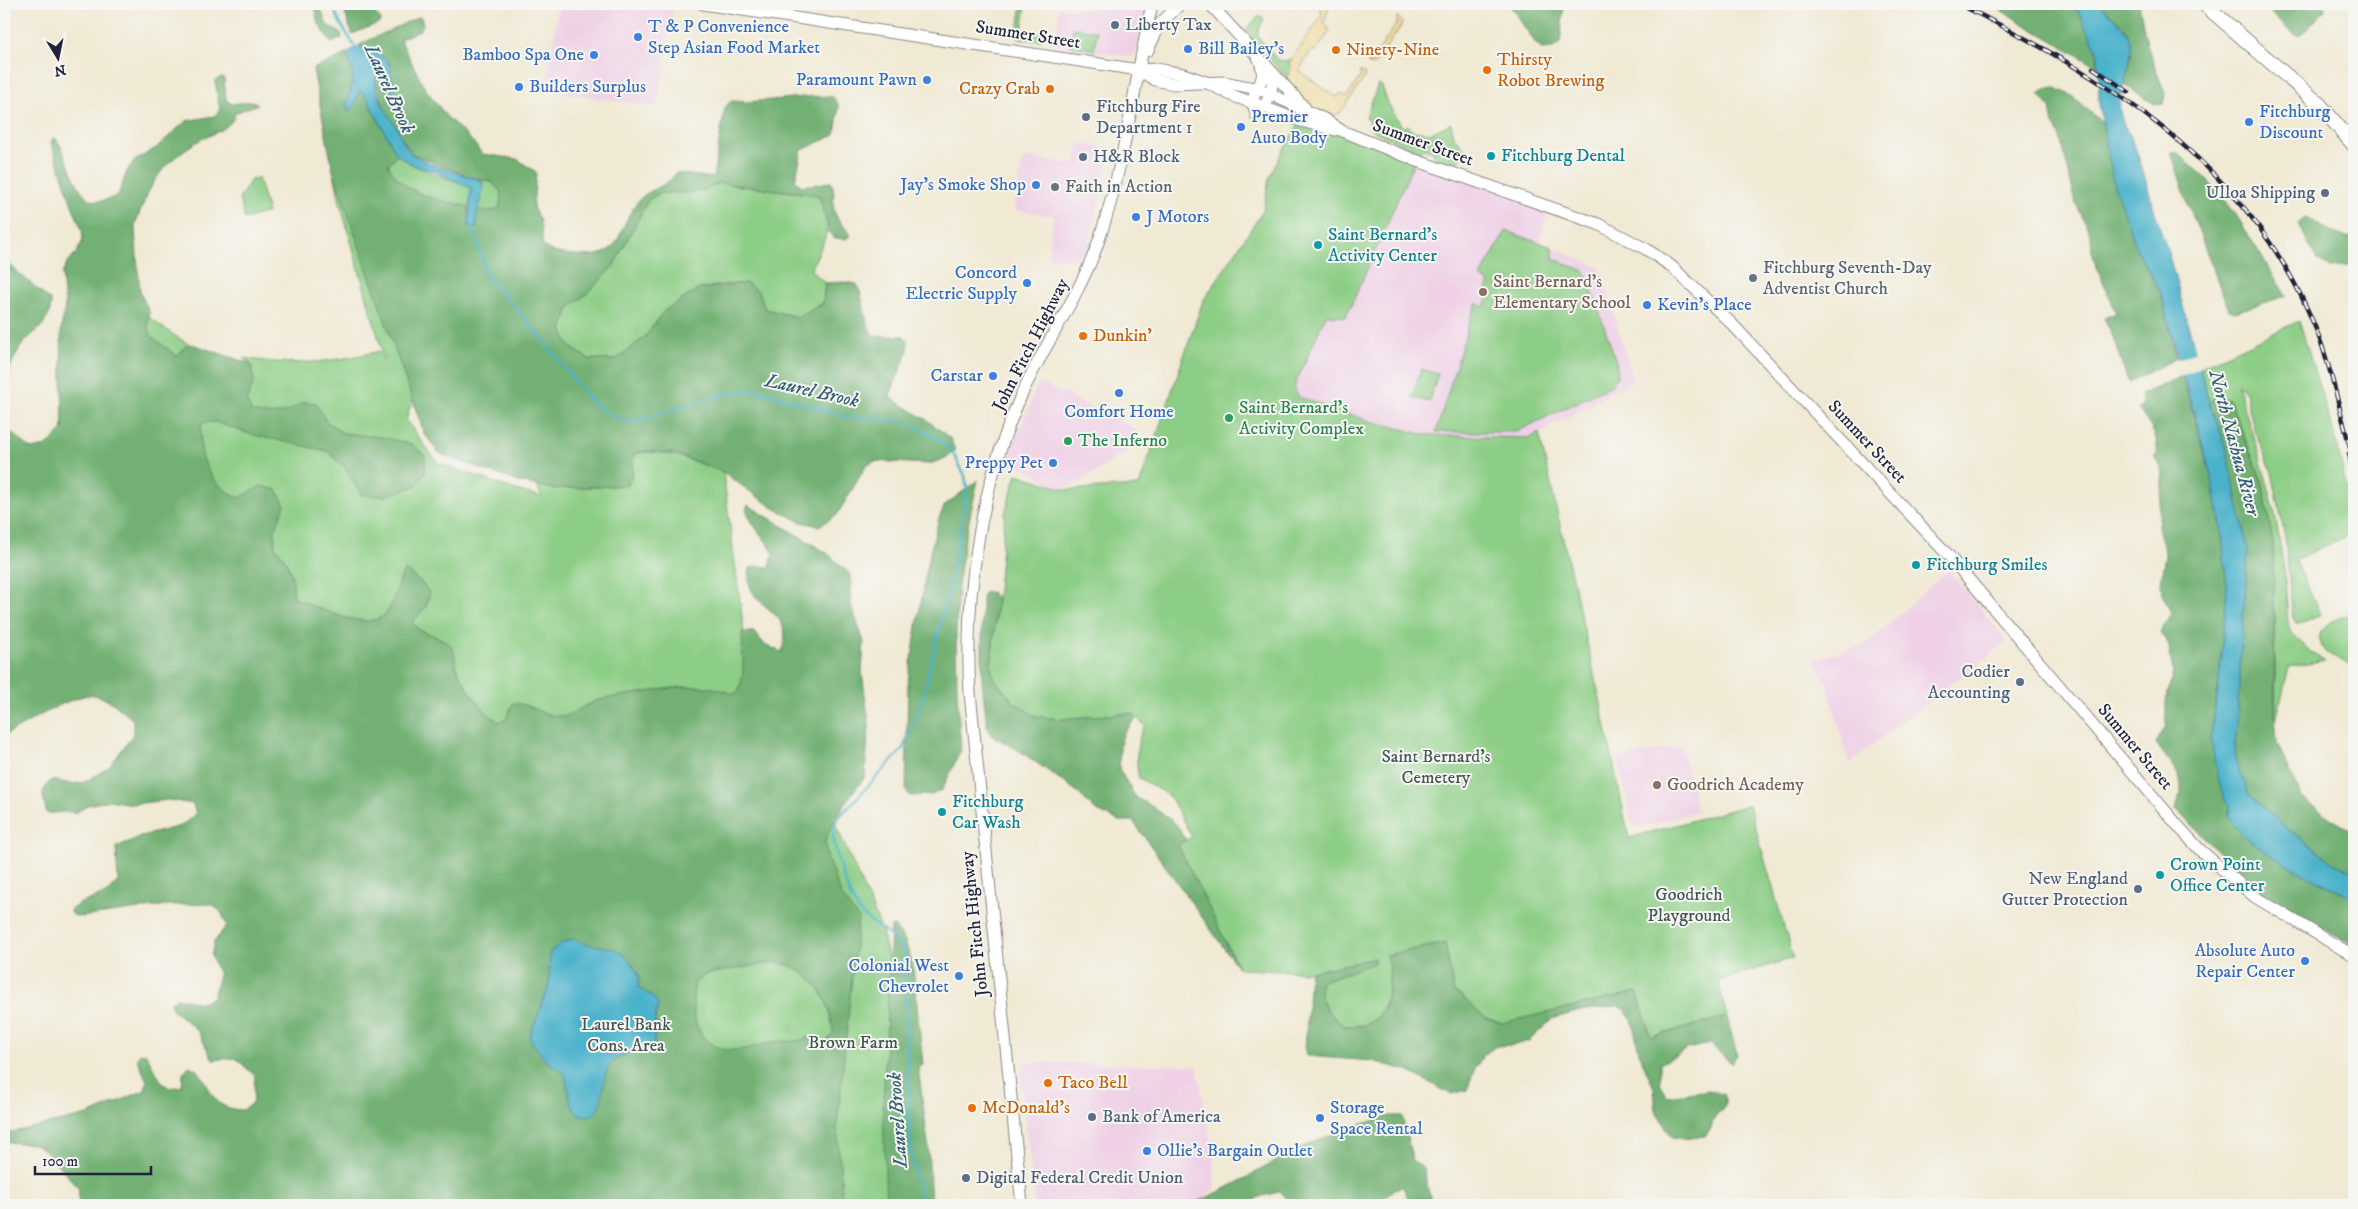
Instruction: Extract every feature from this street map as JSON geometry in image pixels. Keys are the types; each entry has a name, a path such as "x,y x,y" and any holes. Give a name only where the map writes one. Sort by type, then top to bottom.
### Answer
{"highway":[{"path":"2204,4 2319,104 2354,145"}],"main road":[{"name":"Summer Street","path":"703,4 744,7 1139,70 1156,69 1206,82 1229,82 1259,89 1324,119 1342,131 1416,160 1598,224 1646,249 1671,266 1732,324 1943,551 2178,827 2200,850 2265,904 2354,956"},
{"name":"John Fitch Highway","path":"1022,1205 970,701 968,659 972,587 981,527 994,468 1024,390 1079,289 1095,251 1108,209 1152,4"},
{"name":"John Fitch Highway","path":"1139,70 1160,24 1180,4"},
{"path":"1210,4 1307,111"},
{"path":"1253,102 1264,70 1260,59"},
{"path":"1266,106 1273,83 1269,68"},
{"path":"1206,82 1222,92 1266,106 1301,121 1342,131"}],"shaded area":[{"path":"559,4 632,4 673,10 657,107 546,90"},
{"path":"1109,4 1148,5 1136,53 1128,57 1055,45 1059,8 1084,10"},
{"path":"1079,142 1111,149 1088,246 1081,260 1048,257 1054,216 1014,210 1023,157 1075,165"},
{"name":"Saint Bernard's Elementary School","path":"1415,160 1549,206 1540,242 1600,267 1633,381 1530,438 1426,435 1370,421 1299,397 1294,387 1326,315 1346,317"},
{"path":"1039,382 1137,429 1138,444 1079,483 1063,489 1052,485 1029,470 1007,461"},
{"path":"1948,570 2007,641 1849,763 1827,684 1813,659 1869,642"},
{"name":"Goodrich Academy","path":"1682,746 1697,811 1641,827 1635,826 1632,823 1618,758"},
{"path":"1031,1062 1197,1066 1213,1153 1215,1188 1204,1199 1189,1205 1035,1205 1020,1074 1024,1064"}],"green space":[{"path":"312,4 319,4 327,25 341,33 342,38 331,43 317,21 316,10"},
{"path":"342,4 366,4 381,20 379,23 352,34"},
{"path":"1022,4 1026,4 1022,31 1041,34 1040,41 1017,38"},
{"path":"1509,4 1564,4 1560,44 1552,48 1541,49"},
{"path":"1990,4 2070,4 2082,17 2094,42 2098,67"},
{"path":"2098,4 2139,4 2147,45 2165,94 2163,104 2156,105 2124,85 2132,53 2124,26"},
{"path":"2264,4 2296,4 2307,8 2324,5 2325,10 2299,35 2294,34 2276,19"},
{"path":"421,17 423,24 420,30 400,39 424,87 446,116 473,142 482,154 517,159 536,172 533,207 540,221 543,246 559,253 592,256 604,253 612,248 631,211 639,200 664,185 676,173 713,178 725,107 731,101 744,102 820,96 833,97 839,106 835,135 802,150 795,181 802,186 831,182 834,190 835,213 838,220 851,236 845,239 833,238 830,234 818,195 718,183 705,190 687,193 660,193 648,200 614,265 591,290 569,308 562,329 569,346 588,359 615,360 645,337 664,311 699,289 746,283 759,292 765,309 797,317 823,304 825,283 844,282 857,284 870,330 874,336 904,336 908,341 908,351 889,397 927,420 951,439 955,451 944,459 929,464 875,461 866,466 837,515 819,526 801,522 772,507 723,472 676,454 645,451 634,454 632,475 628,485 553,489 519,482 438,452 424,433 333,171 313,69 346,54 351,67 352,86 346,106 359,90 365,95 397,155 388,165 396,176 404,184 424,195 469,207 469,226 477,228 475,217 477,211 494,211 500,207 501,192 492,182 468,176 412,154 385,112 375,77 377,70 395,85 361,47 361,44"},
{"path":"1258,17 1264,20 1258,30 1258,37 1278,60 1285,61 1291,59 1289,63 1292,68 1286,78 1247,32 1248,27"},
{"path":"1073,28 1097,31 1094,50 1070,46"},
{"path":"333,61 416,388 406,420 438,463 542,497 536,485 579,488 628,485 632,475 634,454 646,452 668,454 723,472 755,716 865,697 855,724 831,814 881,928 907,1033 901,1205 217,1205 313,1139 285,974 60,495 68,266 116,285 129,294 148,316 183,341 213,356 241,366 254,368 244,358 296,363 345,358 380,351 382,359 384,358 340,203 313,69"},
{"name":"Laurel Bank Cons. Area","path":"219,78 224,78 226,100 232,104 253,101 258,104 235,113 233,119 224,128 198,141 181,153 163,170 150,188 135,225 135,231 140,292 149,311 148,325 151,336 177,356 186,346 192,344 251,364 254,380 247,401 252,412 277,414 290,410 302,403 316,403 326,421 343,433 382,437 412,444 425,456 425,473 415,486 386,496 361,495 345,468 327,451 253,435 215,422 202,423 201,447 203,458 212,477 219,485 239,498 261,486 277,490 285,505 275,529 275,546 290,570 294,598 342,617 369,621 379,618 390,608 405,570 421,582 430,593 426,607 412,622 420,630 439,637 451,646 457,668 466,685 481,706 499,722 506,719 513,703 525,705 555,716 561,716 601,700 671,688 709,687 733,694 739,691 743,673 742,632 754,632 766,646 782,652 785,636 782,625 776,616 753,593 749,582 750,568 758,566 769,567 774,554 751,521 746,508 748,505 827,553 851,575 851,605 864,642 862,673 869,724 865,777 834,821 825,842 828,860 841,895 858,918 837,1126 843,1205 78,1205 79,1189 46,1151 35,1144 4,1142 4,1134 88,1115 145,1090 147,1081 137,1059 140,1053 146,1054 162,1083 170,1088 182,1086 183,1074 189,1066 203,1077 210,1091 221,1104 243,1110 253,1102 255,1076 236,1058 213,1060 197,1030 173,1010 170,1003 177,998 202,1003 213,997 219,975 211,956 214,942 227,925 221,912 212,904 168,905 81,917 73,915 70,910 79,904 107,893 118,881 116,847 142,836 181,826 196,814 193,804 169,800 131,804 110,800 88,805 76,813 46,813 43,793 51,780 71,784 85,782 109,767 133,735 133,720 115,705 100,697 86,695 62,704 4,736 4,426 31,449 46,446 63,430 61,330 65,306 62,274 68,261 77,252 83,240 82,230 51,142 54,137 59,143 76,182 88,198 98,201 110,198 118,195 127,171 134,161 156,148 186,121 214,116 220,110 215,81","holes":["776,962 789,965 810,978 824,997 833,1033 822,1046 811,1038 805,1038 797,1041 776,1041 745,1049 725,1050 710,1043 703,1037 695,1020 693,1001 695,982 707,974"]},
{"path":"1378,84 1382,86 1387,102 1403,128 1408,125 1412,131 1431,133 1451,123 1454,137 1464,148 1457,165 1432,156 1434,152 1422,149 1421,152 1373,131 1366,117"},
{"path":"2048,88 2056,88 2072,96 2103,123 2114,185 2138,253 2160,291 2177,358 2129,382 2112,334 2104,318 2116,313 2092,255 2091,236 2075,201 2062,143 2052,119 2050,107 2039,94"},
{"path":"1307,111 1415,160 1346,317 1326,315 1294,387 1299,397 1370,421 1426,435 1530,438 1539,433 1601,704 1629,838 1749,805 1793,958 1718,981 1727,1017 1651,1037 1637,992 1502,1024 1486,1019 1478,1014 1463,998 1454,992 1445,943 1388,955 1390,969 1388,992 1381,1015 1366,1025 1344,1026 1326,1007 1321,995 1321,982 1374,959 1310,972 1239,969 1177,845 1192,837 1172,800 1166,794 1139,778 1137,751 1145,726 1132,713 1060,719 1035,716 1013,701 993,678 991,666 1005,513 1017,474 1066,490 1139,486 1203,301 1263,211 1269,179 1282,152"},
{"path":"2171,152 2178,153 2206,178 2235,213 2286,296 2235,312 2229,310 2187,201"},
{"path":"397,155 415,166 471,188 469,207 434,199 404,185 388,165"},
{"path":"258,178 268,212 245,219 239,199 251,180"},
{"path":"481,180 492,182 501,192 500,207 494,211 477,211 484,187"},
{"path":"718,183 818,195 826,217 827,226 824,241 811,270 825,283 823,303 797,317 765,309 759,292 746,283 720,285 699,289 664,311 645,337 615,360 588,359 569,346 562,329 569,308 591,290 614,265 648,200 660,193 705,190"},
{"path":"2304,218 2342,236 2354,237 2354,265 2330,268 2317,260 2298,224"},
{"path":"1506,231 1552,247 1554,259 1585,271 1616,361 1618,376 1612,385 1516,432 1436,432 1471,317 1477,303 1483,307 1489,297 1485,294 1490,283 1480,277"},
{"path":"4,260 51,301 47,318 18,351 4,384"},
{"path":"2299,321 2337,444 2354,522 2354,533 2295,560 2321,615 2303,623 2296,623 2293,618 2285,537 2272,472 2255,432 2245,392 2237,384 2275,514 2285,575 2288,623 2291,633 2311,652 2324,661 2289,667 2276,721 2273,543 2263,483 2229,399 2213,399 2210,405 2200,367"},
{"path":"1421,369 1438,374 1429,402 1412,397"},
{"path":"2182,376 2212,479 2221,526 2227,587 2219,681 2211,737 2223,797 2229,806 2229,818 2320,882 2354,898 2354,945 2261,893 2176,810 2176,804 2182,790 2181,782 2176,771 2156,743 2166,726 2166,701 2173,672 2169,648 2161,631 2171,613 2162,594 2161,582 2166,556 2158,527 2163,471 2154,456 2157,453 2155,435 2138,409 2143,405 2140,395"},
{"path":"2213,399 2229,399 2263,484 2273,543 2277,743 2302,798 2322,813 2354,832 2354,872 2333,862 2289,830 2249,794 2235,759 2248,551 2210,405"},
{"path":"978,480 965,538 958,586 956,632 957,691 961,750 942,790 931,795 910,796 906,791 908,681 927,565 939,518 945,505"},
{"path":"985,592 991,592 997,598 991,666 993,678 1013,701 1035,716 1060,719 1132,713 1137,717 1123,734 1120,747 1119,769 1136,798 1147,803 1175,823 1186,840 1178,845 1239,969 1133,821 1119,821 1095,810 1075,790 1020,751 991,735 987,726 982,681 982,597"},
{"path":"2354,612 2354,667 2325,652 2320,636 2326,625"},
{"path":"894,926 905,941 913,966 923,1065 918,1067 928,1144 931,1205 886,1205 883,1107 891,927"},
{"path":"1445,943 1454,992 1467,1000 1485,1017 1502,1023 1637,992 1651,1037 1727,1017 1737,1055 1731,1063 1710,1044 1687,1049 1660,1064 1660,1082 1667,1096 1709,1090 1725,1095 1725,1105 1714,1118 1711,1128 1705,1136 1683,1139 1672,1137 1656,1111 1654,1088 1640,1056 1632,1020 1625,1009 1617,1006 1580,1011 1552,1019 1529,1041 1514,1045 1496,1046 1484,1055 1475,1068 1467,1090 1451,1094 1408,1071 1373,1061 1306,1056 1310,972 1375,958 1374,963 1321,982 1320,989 1323,1001 1334,1017 1344,1026 1363,1026 1376,1019 1386,1003 1390,984 1387,955"},
{"path":"1390,1116 1402,1116 1413,1162 1423,1168 1432,1205 1411,1205 1403,1187 1394,1189 1378,1205 1289,1205 1288,1200 1279,1192 1262,1196 1243,1205 1189,1205 1231,1186 1310,1144 1344,1130"}],"sand":[{"path":"1330,4 1324,22 1330,31 1316,51 1311,51 1299,71 1336,97 1341,94 1347,97 1361,76 1359,72 1364,73 1365,77 1341,112 1334,116 1312,108 1286,78 1292,68 1289,63 1321,17 1320,7"},
{"path":"1398,17 1402,22 1401,26 1374,65 1369,65 1367,61 1371,62 1398,22 1396,18"}],"water":[{"path":"2070,4 2098,4 2125,29 2129,36 2131,54 2120,99 2121,116 2141,165 2167,248 2210,405 2226,446 2248,551 2235,759 2249,794 2289,830 2333,862 2354,872 2354,898 2272,856 2244,836 2229,818 2229,806 2223,797 2215,766 2211,737 2219,681 2227,587 2221,526 2212,479 2160,291 2138,253 2114,185 2099,104 2098,53 2078,10"},
{"path":"361,44 361,47 383,57 389,62 397,102 380,70 378,70 376,78 376,86 381,102 410,152 418,158 435,165 481,180 483,192 476,221 477,228 469,226 471,188 435,171 415,166 397,155 365,95 360,90 355,105 349,111 346,106 352,86 352,73 346,54"},
{"path":"572,939 612,949 623,954 639,975 638,988 652,996 658,1004 654,1045 651,1049 620,1057 609,1066 603,1085 599,1109 589,1116 576,1113 571,1104 565,1074 544,1059 529,1038 549,985 550,952 562,943"}],"pier":[{"path":"2198,350 2202,366 2180,377 2175,361"}],"waterway":[{"name":"Laurel Brook","path":"332,4 339,21 357,50"},
{"name":"Laurel Brook","path":"472,224 487,277 535,330 590,400 623,422 632,422 728,393 750,390 761,391 843,416 901,421 925,431 952,451 965,476 967,489 952,574 926,685 915,722 902,750 839,817 834,828 838,859 846,885 856,906 866,918 890,935 904,952 911,1154 922,1205"}],"railway":[{"path":"1959,4 2065,61 2115,93 2162,128 2206,167 2246,210 2280,258 2317,331 2354,461"},
{"path":"2093,68 2129,92"},
{"path":"2349,454 2354,475"}],"place":[{"name":"Liberty Tax","path":"1115,25"},
{"name":"T & P Convenience Step Asian Food Market","path":"638,37"},
{"name":"Bill Bailey's","path":"1188,49"},
{"name":"Ninety-Nine","path":"1336,50"},
{"name":"Bamboo Spa One","path":"594,55"},
{"name":"Thirsty Robot Brewing","path":"1487,70"},
{"name":"Paramount Pawn","path":"927,80"},
{"name":"Builders Surplus","path":"519,87"},
{"name":"Crazy Crab","path":"1050,89"},
{"name":"Fitchburg Fire Department 1","path":"1086,117"},
{"name":"Fitchburg Discount","path":"2249,122"},
{"name":"Premier Auto Body","path":"1241,127"},
{"name":"Fitchburg Dental","path":"1491,156"},
{"name":"H&R Block","path":"1083,157"},
{"name":"Jay's Smoke Shop","path":"1036,185"},
{"name":"Faith in Action","path":"1055,187"},
{"name":"Ulloa Shipping","path":"2325,193"},
{"name":"J Motors","path":"1136,217"},
{"name":"Saint Bernard's Activity Center","path":"1318,245"},
{"name":"Fitchburg Seventh-Day Adventist Church","path":"1753,278"},
{"name":"Concord Electric Supply","path":"1027,283"},
{"name":"Saint Bernard's Elementary School","path":"1483,292"},
{"name":"Kevin's Place","path":"1647,305"},
{"name":"Dunkin'","path":"1083,336"},
{"name":"Carstar","path":"993,376"},
{"name":"Comfort Home","path":"1119,393"},
{"name":"Saint Bernard's Activity Complex","path":"1229,418"},
{"name":"The Inferno","path":"1068,441"},
{"name":"Preppy Pet","path":"1053,463"},
{"name":"Fitchburg Smiles","path":"1916,565"},
{"name":"Codier Accounting","path":"2020,682"},
{"name":"Goodrich Academy","path":"1657,785"},
{"name":"Fitchburg Car Wash","path":"942,812"},
{"name":"Crown Point Office Center","path":"2160,875"},
{"name":"New England Gutter Protection","path":"2138,889"},
{"name":"Absolute Auto Repair Center","path":"2305,961"},
{"name":"Colonial West Chevrolet","path":"959,976"},
{"name":"Taco Bell","path":"1048,1083"},
{"name":"McDonald's","path":"972,1108"},
{"name":"Bank of America","path":"1092,1117"},
{"name":"Storage Space Rental","path":"1320,1118"},
{"name":"Ollie's Bargain Outlet","path":"1147,1151"},
{"name":"Digital Federal Credit Union","path":"966,1178"}],"water label":[{"name":"North Nashua River","path":"2234,443"}],"park label":[{"name":"Saint Bernard's Cemetery","path":"1436,768"},
{"name":"Goodrich Playground","path":"1689,905"},
{"name":"Brown Farm","path":"853,1043"}]}
